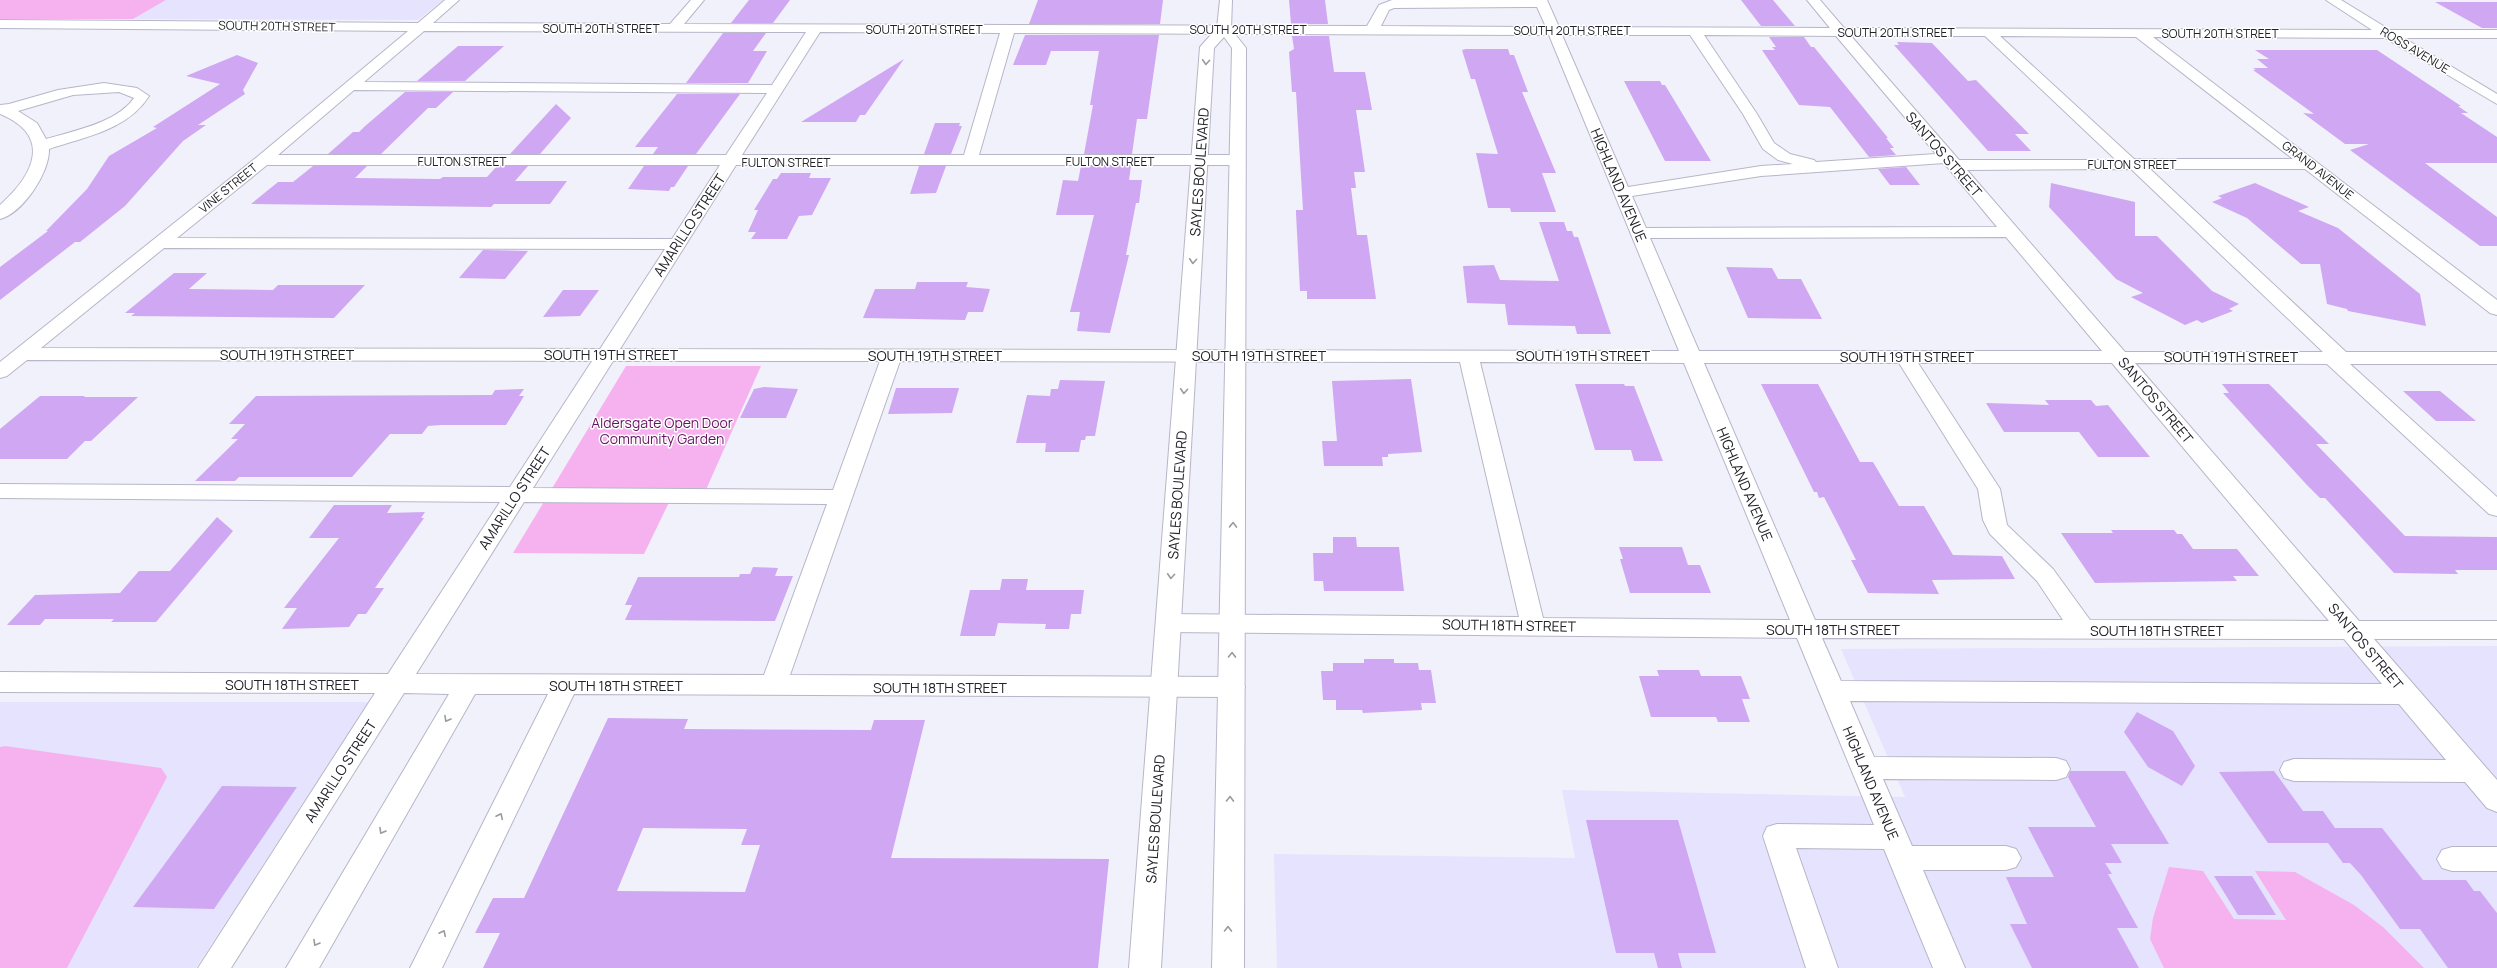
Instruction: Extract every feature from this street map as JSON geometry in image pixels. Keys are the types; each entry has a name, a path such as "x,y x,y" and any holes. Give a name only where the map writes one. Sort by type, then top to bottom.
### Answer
{"street":[{"name":"VINE STREET","path":"0,372 263,160 419,27 453,0"},
{"path":"674,28 698,0"},
{"path":"1226,0 1224,29 1239,48 1228,968"},
{"name":"SANTOS STREET","path":"1813,0 2497,800"},
{"name":"ROSS AVENUE","path":"2332,0 2497,100"},
{"path":"1372,30 1384,8 1392,4 1542,1"},
{"name":"HIGHLAND AVENUE","path":"1542,1 1949,968"},
{"path":"1464,3 1472,30"},
{"name":"SOUTH 20TH STREET","path":"0,24 815,29 1224,29 2497,34"},
{"name":"AMARILLO STREET","path":"214,968 815,29"},
{"path":"970,161 1008,29"},
{"name":"SAYLES BOULEVARD","path":"1145,968 1207,47 1224,29"},
{"path":"1694,31 1750,114 1768,146 1784,156 1826,167"},
{"path":"1988,32 2133,164 2497,509"},
{"name":"GRAND AVENUE","path":"2138,32 2497,309"},
{"path":"350,86 776,89"},
{"path":"2,110 56,94 118,87 135,90 142,96 140,104 127,114 41,146"},
{"path":"0,214 29,186 43,155 37,134 27,120 2,110"},
{"name":"FULTON STREET","path":"263,160 730,162 1238,160"},
{"name":"FULTON STREET","path":"1622,192 1655,189 1761,171 1826,167 1950,162 2310,164"},
{"path":"1639,233 2011,232"},
{"path":"160,242 677,244"},
{"name":"SOUTH 19TH STREET","path":"22,354 2335,356 2497,358"},
{"path":"773,686 892,355"},
{"path":"1468,355 1533,626"},
{"path":"1904,356 1989,489 1994,507 1993,520 1998,529 2045,575 2083,630"},
{"path":"0,491 516,496 841,496"},
{"name":"SOUTH 18TH STREET","path":"1168,623 1232,622 1806,629 2353,631 2497,630"},
{"name":"SOUTH 18TH STREET","path":"0,682 1232,688"},
{"path":"302,968 467,685"},
{"path":"426,968 565,685"},
{"path":"1832,691 2407,694"},
{"path":"1865,768 2056,770"},
{"path":"2294,770 2472,771"},
{"path":"1822,968 1777,836 2006,858"},
{"path":"2452,859 2497,859"}],"shaded area":[{"path":"166,0 443,0 418,20 133,19"},
{"path":"2497,646 2497,968 1277,968 1274,854 1575,858 1562,790 1905,797 1841,649"},
{"path":"0,702 369,702 196,968 0,968"}],"green space":[{"path":"0,0 166,0 133,19 0,19"},
{"name":"Aldersgate Open Door Community Garden","path":"626,366 761,366 705,492 674,492 644,554 513,553"},
{"path":"5,746 161,768 167,777 67,968 0,968 0,747"},
{"path":"2169,867 2203,871 2234,919 2286,920 2255,871 2295,872 2354,905 2383,927 2424,968 2164,968 2150,939 2153,918"}],"building":[{"path":"749,0 790,0 773,23 731,23"},
{"path":"1038,0 1163,0 1160,24 1029,24"},
{"path":"1289,0 1325,0 1328,24 1291,24"},
{"path":"1741,0 1773,0 1795,26 1761,26"},
{"path":"2435,2 2497,2 2497,28 2482,28"},
{"path":"723,33 766,33 753,51 767,51 748,83 686,83"},
{"path":"1025,35 1159,35 1147,119 1137,119 1132,154 1084,154 1093,105 1090,105 1099,51 1051,51 1046,65 1013,65"},
{"path":"1292,36 1329,36 1334,72 1365,72 1372,110 1356,110 1365,172 1354,172 1356,188 1351,188 1357,235 1367,235 1376,299 1307,299 1307,291 1300,291 1296,210 1303,210 1296,92 1292,92 1289,52 1294,49"},
{"path":"1769,37 1804,37 1811,47 1814,47 1888,138 1886,138 1894,148 1890,148 1896,155 1869,157 1830,107 1799,105 1762,50 1775,50 1772,47 1776,47"},
{"path":"1897,42 1932,43 1968,81 1976,80 2029,134 2015,134 2031,151 1988,151 1894,45 1899,45"},
{"path":"458,46 504,46 465,81 417,81"},
{"path":"1508,49 1510,55 1514,55 1528,92 1522,92 1556,173 1542,173 1556,212 1511,212 1510,208 1488,208 1476,153 1498,154 1475,79 1471,79 1462,50"},
{"path":"2255,50 2377,50 2461,106 2458,106 2468,113 2461,113 2497,137 2497,163 2425,163 2497,217 2497,246 2480,246 2350,150 2369,144 2345,144 2303,113 2314,114 2253,70 2256,70 2253,68 2268,68 2257,59 2269,59"},
{"path":"237,55 258,63 243,90 245,94 198,125 206,125 183,141 125,206 80,242 75,242 0,300 0,267 48,231 46,231 87,189 109,156 157,128 153,127 220,84 186,76"},
{"path":"904,59 865,115 860,115 856,122 801,122"},
{"path":"1624,81 1660,81 1662,85 1665,85 1711,161 1665,161"},
{"path":"405,92 453,92 436,108 428,108 381,154 328,154 353,132 359,132"},
{"path":"677,94 740,94 696,154 653,154 658,147 635,147"},
{"path":"556,104 571,118 540,154 510,154"},
{"path":"935,123 960,123 959,126 962,126 951,154 924,154"},
{"path":"313,166 367,166 355,178 440,179 443,177 487,177 497,166 528,166 515,181 567,181 550,204 494,204 491,207 251,204 278,182 293,182"},
{"path":"644,166 688,166 674,187 671,187 669,191 628,189"},
{"path":"919,166 946,166 936,193 910,194"},
{"path":"1081,166 1131,166 1129,180 1142,180 1139,203 1136,203 1126,255 1129,255 1110,333 1077,331 1080,312 1070,312 1094,215 1056,215 1063,180 1078,181"},
{"path":"1906,167 1920,185 1890,185 1878,169"},
{"path":"781,173 811,173 809,178 831,178 812,215 799,216 787,239 751,239 756,232 748,232 758,210 754,210 773,179 777,179"},
{"path":"2051,183 2135,202 2135,236 2157,236 2212,291 2239,304 2229,309 2233,311 2202,323 2197,320 2185,325 2131,297 2143,293 2116,279 2049,207"},
{"path":"2255,183 2309,207 2298,211 2338,228 2420,294 2426,326 2348,311 2347,309 2327,304 2320,264 2301,264 2247,218 2212,202 2222,198 2218,196"},
{"path":"1539,222 1564,222 1567,231 1572,231 1574,237 1578,237 1611,334 1577,334 1575,326 1508,325 1505,304 1467,303 1463,266 1494,265 1500,280 1559,281"},
{"path":"483,250 528,251 505,279 459,278"},
{"path":"1726,267 1772,268 1778,279 1801,279 1822,319 1748,318"},
{"path":"174,273 207,273 189,289 273,290 278,285 365,285 334,318 131,316 135,313 125,313"},
{"path":"917,282 968,282 966,287 990,289 983,312 968,312 965,320 863,318 875,289 915,289"},
{"path":"563,290 599,290 580,316 543,317"},
{"path":"1411,379 1422,452 1388,454 1388,457 1382,457 1383,466 1324,466 1322,441 1337,441 1332,381"},
{"path":"1060,380 1105,381 1095,436 1086,436 1085,440 1081,440 1079,452 1045,452 1046,443 1016,443 1027,395 1050,396 1051,389 1058,389"},
{"path":"1575,384 1624,384 1625,386 1634,386 1663,461 1634,461 1631,450 1595,450"},
{"path":"1761,384 1818,384 1860,462 1873,462 1899,506 1924,506 1953,555 2002,556 2015,579 1932,580 1939,594 1868,593 1851,560 1856,560 1838,524 1824,497 1819,498 1817,492 1814,492"},
{"path":"2222,384 2269,384 2329,444 2316,444 2405,536 2497,537 2497,570 2455,570 2458,574 2394,573 2325,498 2320,498 2306,484 2223,393 2229,393"},
{"path":"764,387 798,389 786,418 740,418 754,389"},
{"path":"896,388 959,388 952,413 888,414"},
{"path":"524,389 519,396 524,396 506,425 428,426 422,434 390,434 352,477 239,477 235,481 195,481 238,439 231,439 245,424 229,424 256,396 492,395 495,390"},
{"path":"2403,391 2440,391 2476,421 2436,421"},
{"path":"40,396 138,397 91,441 85,441 67,459 0,459 0,429"},
{"path":"2045,400 2091,400 2096,406 2108,405 2150,457 2098,457 2079,432 2004,432 1986,403 2049,405"},
{"path":"334,505 392,505 387,513 425,512 421,518 424,518 375,588 384,588 366,614 358,614 349,627 282,629 297,608 284,608 339,538 309,538"},
{"path":"217,517 233,531 156,622 111,622 114,619 45,619 40,625 7,625 35,595 120,593 139,571 170,571"},
{"path":"2111,530 2174,530 2177,534 2182,534 2193,549 2237,549 2259,576 2233,576 2237,581 2095,583 2061,533 2113,533"},
{"path":"1333,537 1356,537 1357,547 1399,547 1404,591 1324,591 1323,581 1314,581 1313,553 1333,553"},
{"path":"1619,547 1682,547 1688,565 1700,565 1711,593 1630,593 1620,559 1623,559"},
{"path":"753,567 778,568 775,576 793,576 775,621 625,620 632,605 625,605 638,577 739,577 740,574 750,574"},
{"path":"1002,579 1028,579 1026,590 1084,590 1081,614 1071,614 1069,629 1045,629 1046,624 998,623 995,636 960,636 970,590 1000,590"},
{"path":"1364,659 1394,659 1394,663 1418,663 1419,670 1431,670 1436,703 1421,703 1422,710 1363,713 1362,710 1336,710 1336,700 1323,700 1321,671 1333,671 1333,663 1364,663"},
{"path":"1657,670 1699,670 1701,676 1741,676 1750,699 1742,699 1750,722 1718,722 1716,717 1651,717 1639,676 1659,676"},
{"path":"2137,712 2173,731 2195,766 2182,786 2148,767 2124,732"},
{"path":"608,718 688,719 684,729 871,730 874,720 925,720 891,858 1109,859 1098,968 483,968 500,933 475,933 493,898 524,898","holes":["643,828 747,829 741,845 760,845 745,892 617,891"]},
{"path":"2070,771 2125,771 2169,844 2111,844 2122,863 2105,863 2112,874 2108,874 2138,928 2117,928 2139,968 2032,968 2010,924 2027,924 2006,877 2054,877 2028,827 2096,827 2068,777"},
{"path":"2274,771 2303,811 2323,811 2335,828 2382,828 2423,880 2466,880 2474,891 2480,891 2497,913 2497,968 2448,968 2420,929 2400,929 2361,875 2350,863 2343,863 2328,843 2268,843 2219,772"},
{"path":"222,786 297,787 214,909 133,907"},
{"path":"1586,820 1678,820 1716,953 1678,953 1682,968 1658,968 1654,953 1616,953"},
{"path":"2214,876 2252,876 2276,915 2238,915"}]}
